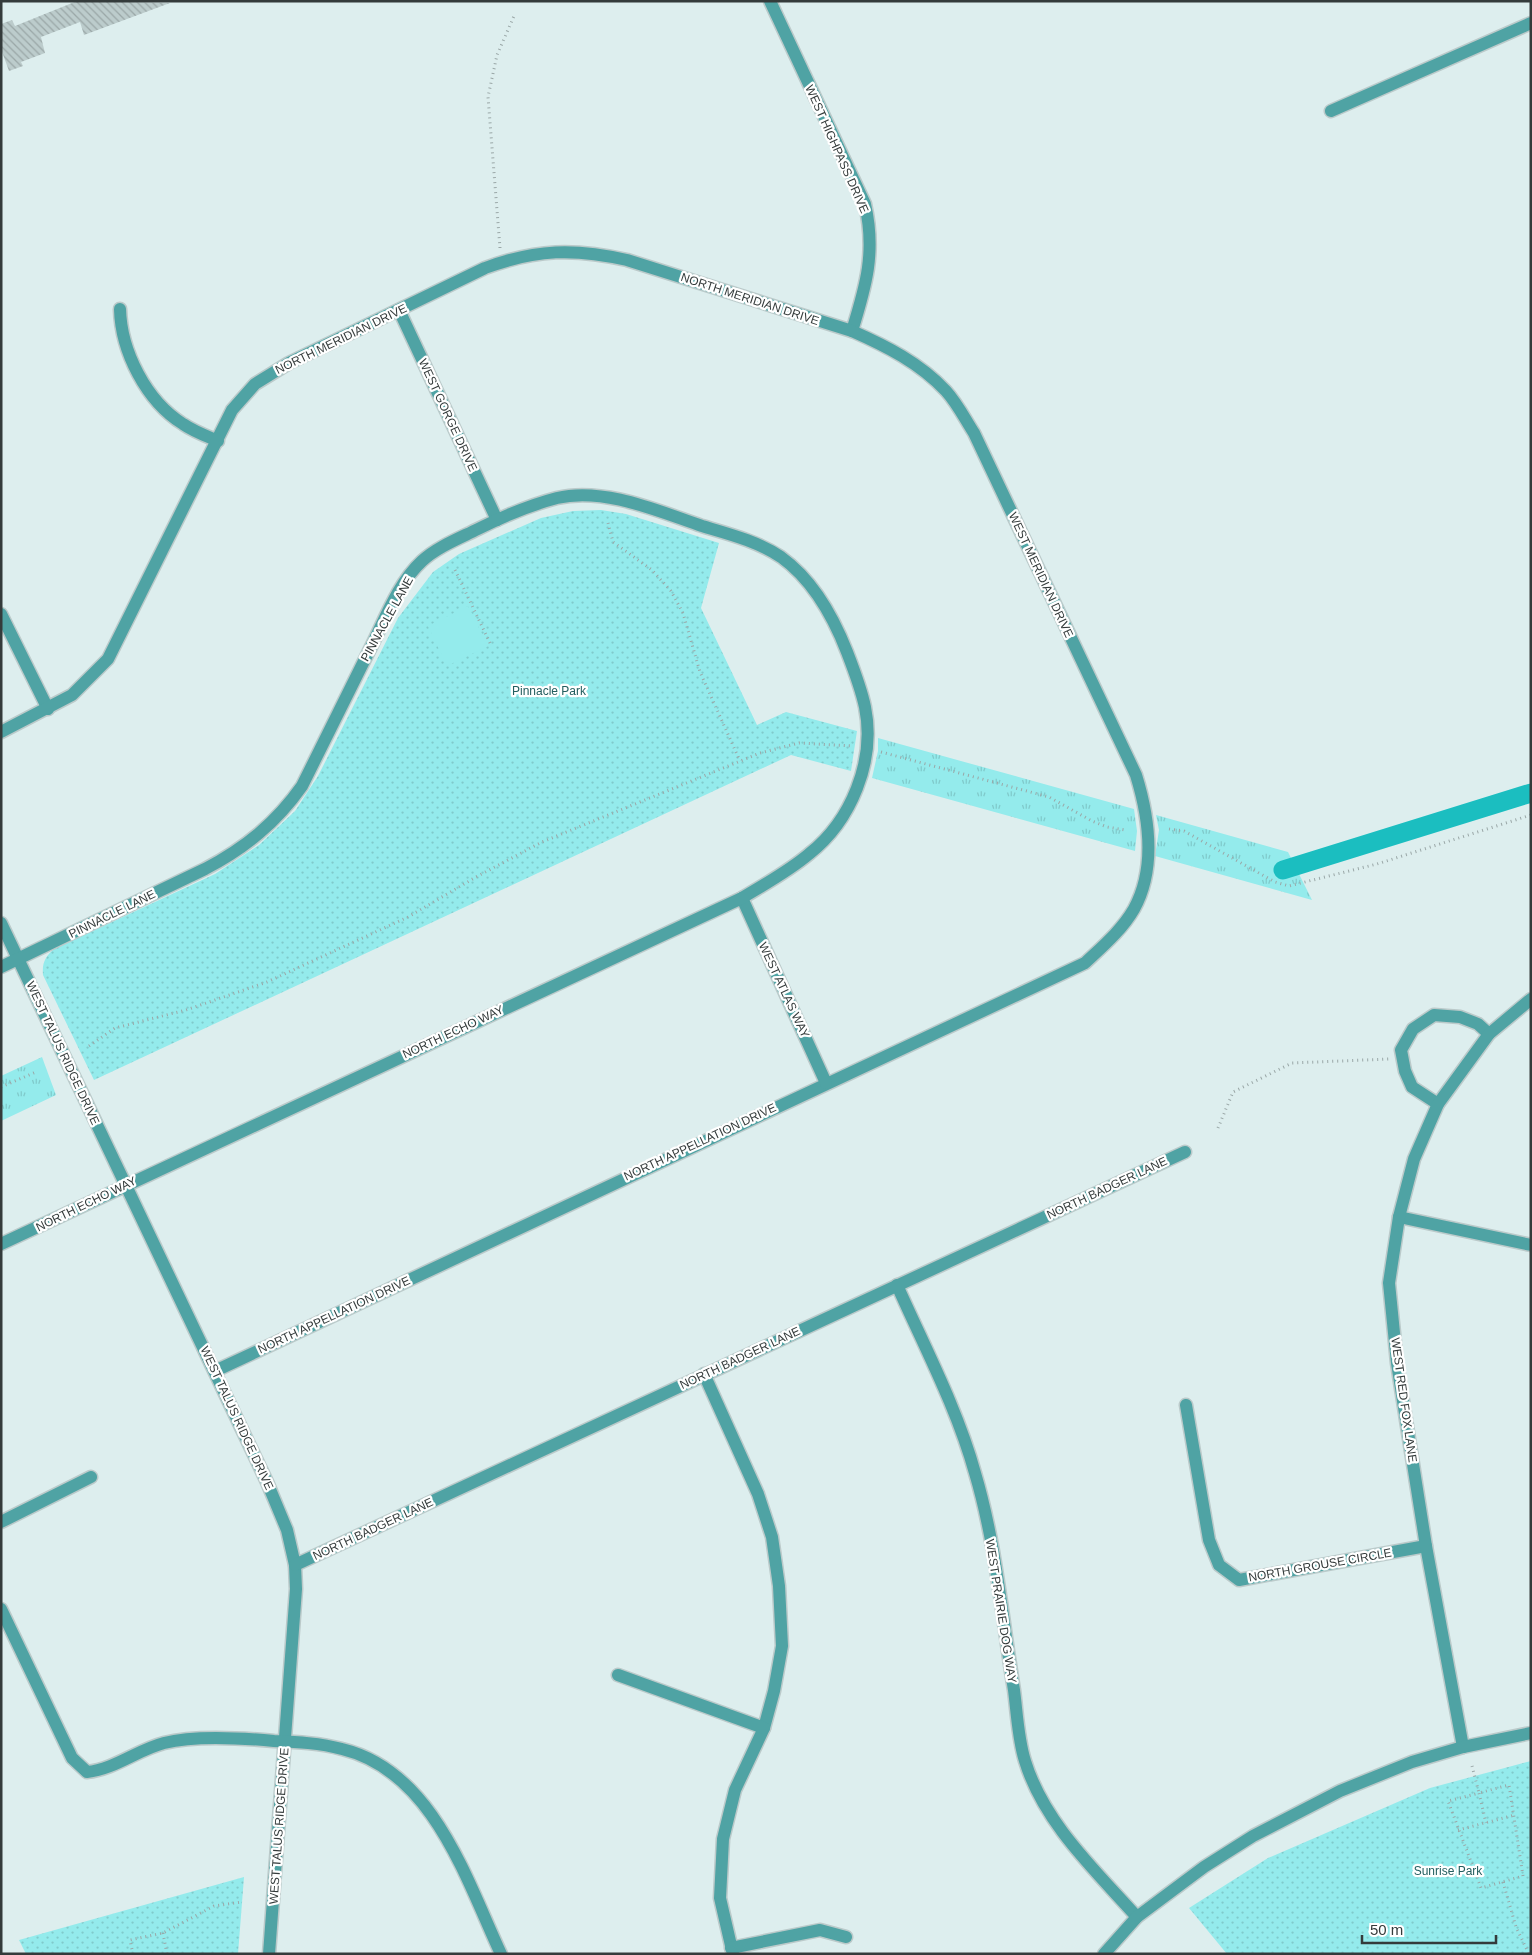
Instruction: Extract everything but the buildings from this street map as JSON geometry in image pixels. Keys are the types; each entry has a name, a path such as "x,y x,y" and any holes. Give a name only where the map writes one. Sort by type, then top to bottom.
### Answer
{"street":[{"name":"WEST HIGHPASS DRIVE","path":"770,1 865,204 870,224 871,255 869,275 852,332"},
{"path":"1331,111 1531,23"},
{"name":"NORTH MERIDIAN DRIVE","path":"1,732 48,709 72,694 108,660 232,410 255,384 288,363 485,268 512,258 559,251 595,252 627,260 852,332"},
{"path":"120,308 125,343 146,385 161,406 183,424 218,441"},
{"name":"WEST GORGE DRIVE","path":"399,310 497,520"},
{"name":"WEST MERIDIAN DRIVE","path":"852,332 884,345 926,372 948,392 974,433 1136,775 1150,835 1146,873"},
{"name":"PINNACLE LANE","path":"1,967 213,865 236,853 261,832 286,808 302,786 404,583 423,560 449,543 497,520 558,498 604,498 645,508 756,543 781,557 804,576 822,600 844,642 858,678 866,710 867,748 862,771"},
{"path":"1,614 48,709"},
{"name":"NORTH ECHO WAY","path":"1,1244 742,898 787,871 810,854 834,830 852,800 862,771"},
{"name":"NORTH APPELLATION DRIVE","path":"215,1371 826,1082 1085,963 1111,938 1134,908 1146,873"},
{"name":"WEST ATLAS WAY","path":"742,898 826,1082"},
{"name":"WEST TALUS RIDGE DRIVE","path":"1,923 268,1482 287,1530 295,1564 296,1589 269,1954"},
{"name":"WEST RED FOX LANE","path":"1463,1747 1426,1546 1397,1363 1389,1283 1399,1217 1414,1158 1438,1104 1489,1034 1531,999"},
{"path":"1438,1104 1412,1087 1405,1071 1401,1050 1413,1029 1434,1015 1460,1017 1478,1024 1489,1034"},
{"name":"NORTH BADGER LANE","path":"295,1564 1185,1152"},
{"path":"1399,1217 1531,1245"},
{"name":"WEST PRAIRIE DOG WAY","path":"897,1285 955,1416 975,1473 986,1516 1025,1761 1043,1801 1066,1835 1098,1875 1137,1917"},
{"path":"704,1374 758,1494 772,1537 780,1586 782,1646 774,1691 764,1728 735,1790 723,1839 720,1898 732,1951 820,1930 846,1937"},
{"name":"NORTH GROUSE CIRCLE","path":"1186,1406 1209,1540 1219,1565 1239,1580 1426,1546"},
{"path":"1,1522 91,1477"},
{"path":"1,1609 72,1758 87,1772 104,1770 165,1743 209,1739 286,1742 343,1749 376,1763 420,1800 442,1829 501,1954"},
{"path":"618,1675 764,1728"},
{"path":"1104,1954 1137,1917 1204,1867 1254,1836 1340,1791 1412,1762 1463,1747 1531,1733"}],"path":[{"path":"501,252 488,97 497,55 514,16"},
{"path":"608,523 614,542 652,570 671,590 683,613 700,672 740,761"},
{"path":"455,570 491,645"},
{"path":"88,1046 115,1028 186,1010 284,975 408,917 476,877 542,842 760,753 799,743 867,748 1049,798 1092,821 1107,827 1125,830"},
{"path":"1169,829 1184,831 1275,882 1289,886 1377,864 1531,815"},
{"path":"1218,1128 1233,1092 1292,1063 1390,1059"},
{"path":"1,1087 36,1072"},
{"path":"1472,1766 1486,1823"},
{"path":"1509,1785 1523,1876 1481,1888 1448,1801 1478,1793 1509,1785"},
{"path":"1458,1830 1514,1815"},
{"path":"1503,1882 1516,1927 1529,1954"},
{"path":"133,1954 130,1940 163,1932 214,1906 242,1902"},
{"path":"163,1932 167,1954"}],"green space":[{"name":"Pinnacle Park","path":"601,510 626,514 719,543 701,608 757,725 786,712 857,731 851,771 791,755 94,1080 43,975 43,967 48,955 54,949 215,874 259,845 295,811 318,776 398,618 433,572 459,554 541,518 573,511"},
{"path":"468,606 488,646 447,666 428,626"},
{"path":"878,738 1134,809 1137,831 1135,851 872,778 878,751"},
{"path":"1156,815 1288,852 1312,900 1155,856 1159,830"},
{"path":"42,1057 56,1095 1,1121 1,1076"},
{"name":"Sunrise Park","path":"1531,1761 1531,1954 1227,1954 1189,1908 1268,1858 1430,1788"},
{"path":"244,1877 238,1954 26,1954 19,1940"}],"waterway":[{"path":"1283,870 1531,793"}]}
